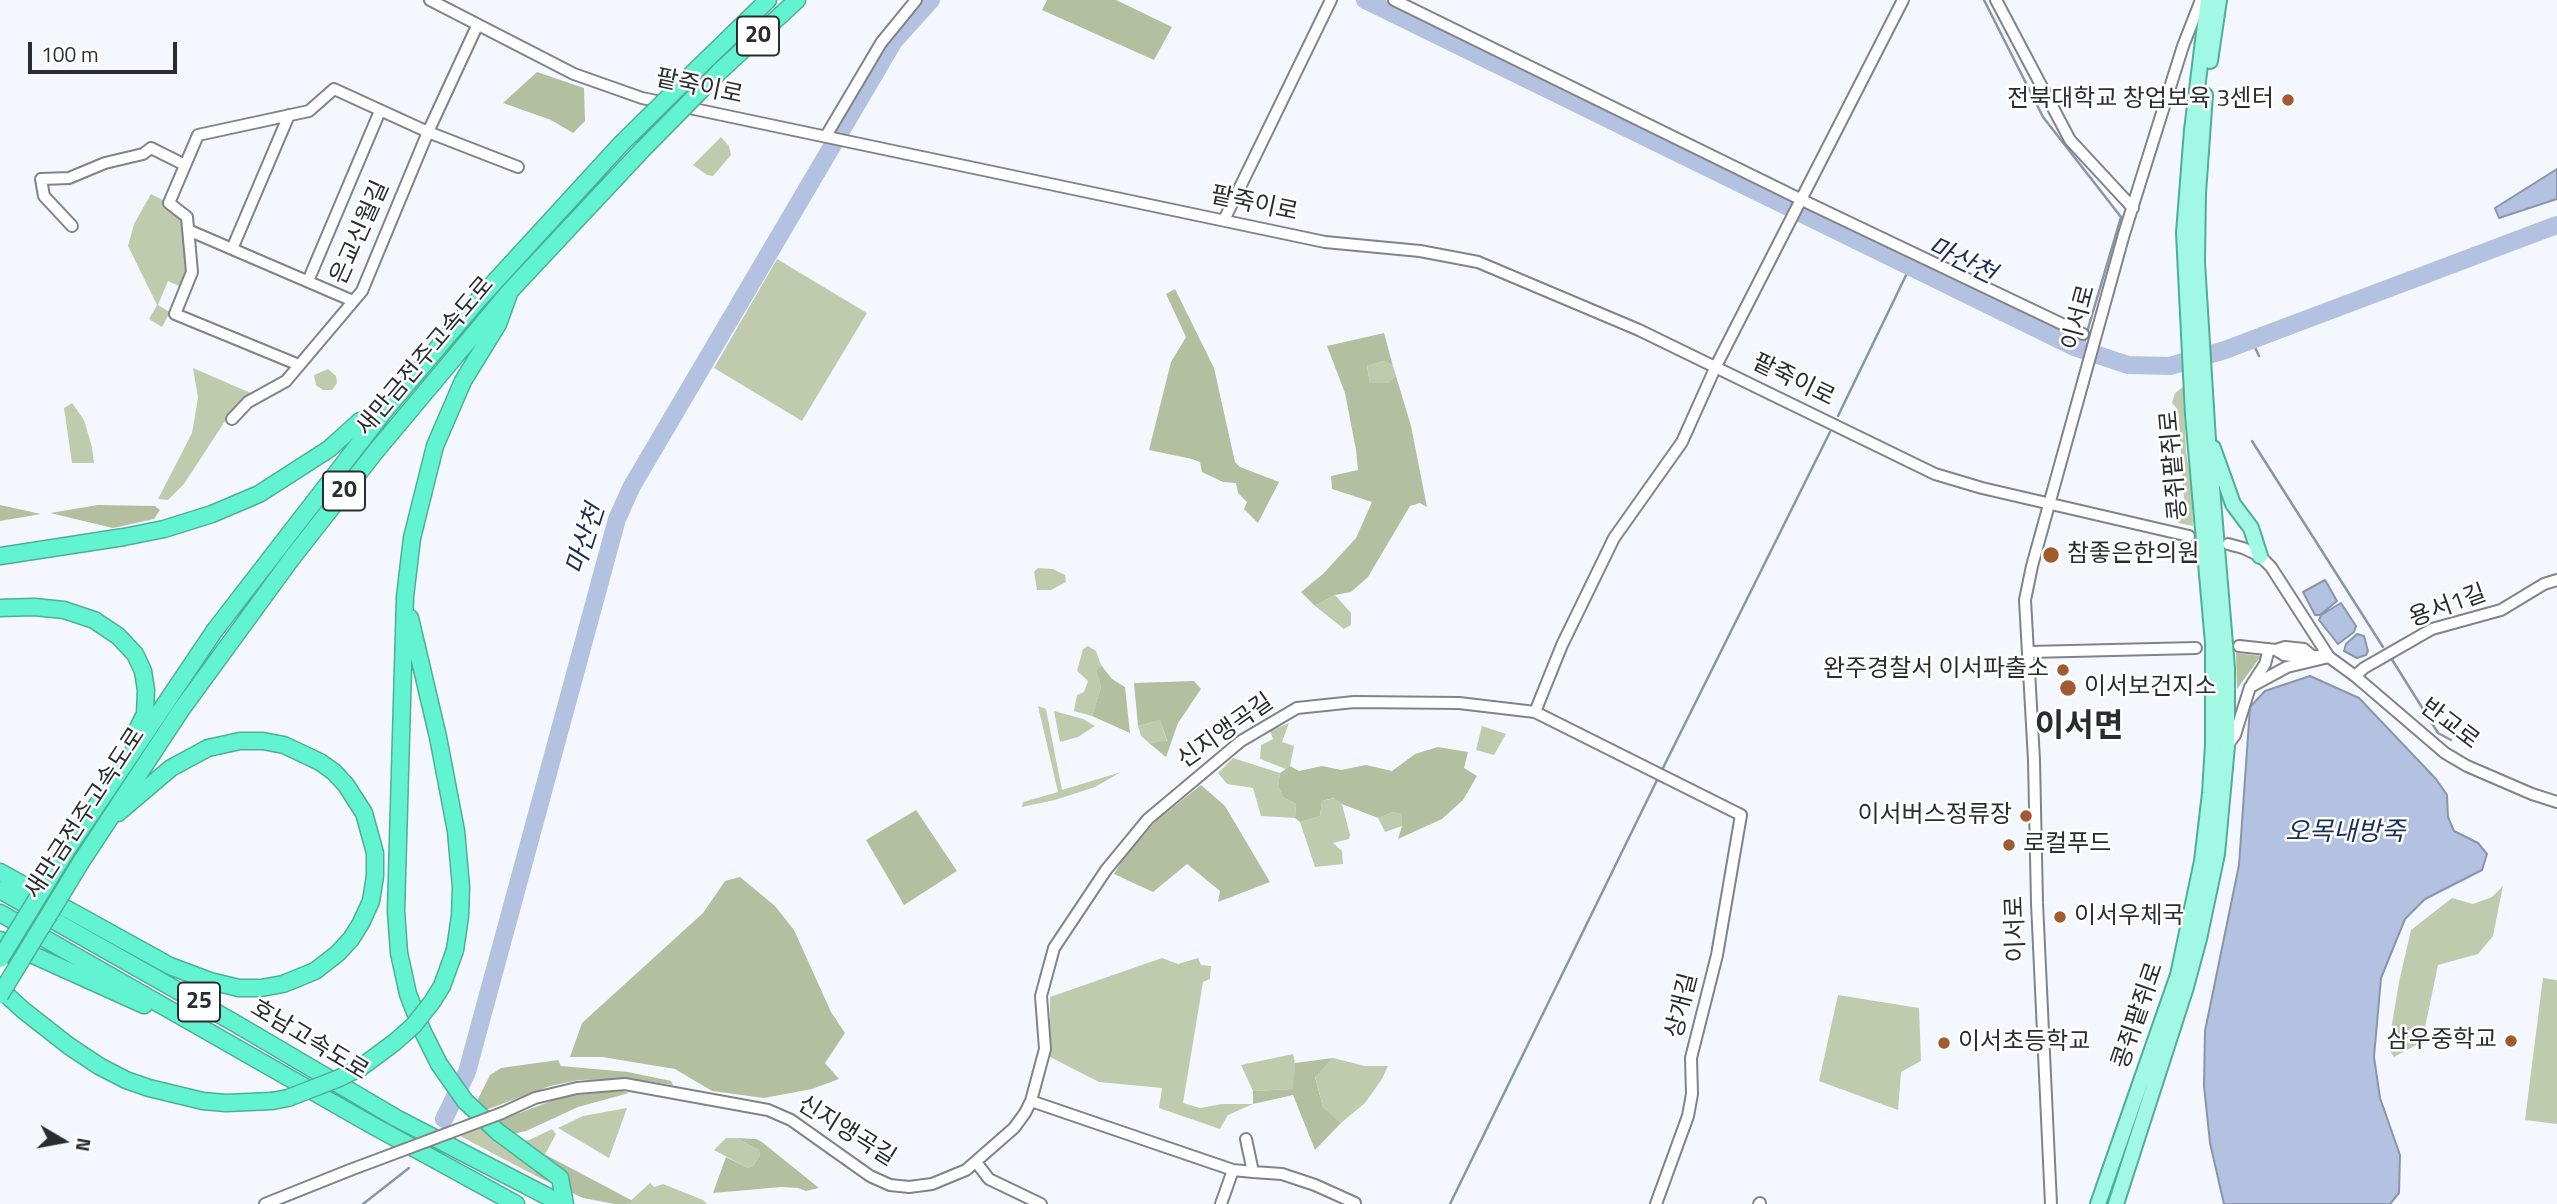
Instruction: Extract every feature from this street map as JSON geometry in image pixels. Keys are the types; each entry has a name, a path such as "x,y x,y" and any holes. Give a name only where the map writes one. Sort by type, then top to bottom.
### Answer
{"highway":[{"name":"새만금전주고속도로","path":"0,959 68,848 215,630 382,414 478,300 621,144 768,0"},
{"name":"새만금전주고속도로","path":"0,995 81,862 181,710 292,558 376,451 510,291 643,149 719,72 797,0"},
{"path":"510,291 498,324 463,381 435,446 412,538 405,597 396,911 399,953 408,994 439,1064 465,1101 529,1158 560,1178 564,1204"},
{"path":"0,556 124,537 164,529 212,514 258,494 329,449 360,421 382,414"},
{"path":"0,989 69,1046 126,1080 203,1101 226,1103 288,1098 337,1079 359,1068 396,1042 414,1025 442,986 455,950 461,887 456,831 438,737 405,597"},
{"path":"0,608 64,610 94,620 118,636 135,654 143,671 146,690 145,714 119,770"},
{"path":"0,872 170,966 209,981 239,988 261,988 299,979 327,963 351,939 371,901 375,853 364,813 346,785 320,762 284,746 263,741 240,741 208,748 171,768 108,820"},
{"name":"호남고속도로","path":"0,890 396,1118 564,1204"},
{"name":"호남고속도로","path":"0,913 516,1204"},
{"path":"0,940 231,1045"},
{"path":"170,966 272,1045"}],"main road":[{"name":"콩쥐팥쥐로","path":"2196,335 2184,233 2192,130 2208,0"},
{"name":"콩쥐팥쥐로","path":"2098,1204 2178,975 2202,861 2210,793 2213,643 2196,335 2198,193 2206,88 2219,0"},
{"name":"콩쥐팥쥐로","path":"2116,1204 2186,987 2202,928 2217,854 2227,746 2227,668 2208,440 2198,382"},
{"path":"2208,440 2216,453 2233,504 2250,528 2260,556"}],"street":[{"name":"팥죽이로","path":"430,0 574,74 642,98 1325,242 1420,251 1478,262 1639,330 1936,474 1982,488 2189,536"},
{"path":"828,137 881,43 916,0"},
{"path":"1224,220 1331,0"},
{"path":"1394,0 1800,203 2082,334"},
{"path":"1535,712 1562,645 1614,538 1682,442 1716,366 1903,0"},
{"path":"1996,0 2070,140 2133,208"},
{"name":"이서로","path":"2051,1204 2025,600 2133,208 2183,46 2201,0"},
{"name":"은교신월길","path":"232,419 248,402 286,381 362,290 428,132 477,26"},
{"path":"299,365 175,314 192,272 187,217 169,203 198,135 309,111 334,89 428,132 518,167"},
{"path":"308,281 380,111"},
{"path":"232,249 289,115"},
{"path":"72,226 44,196 41,179 69,178 106,163 143,154 151,148 185,166"},
{"path":"188,230 353,301"},
{"path":"2228,544 2260,556 2271,567 2329,657"},
{"name":"용서1길","path":"2355,676 2364,668 2432,629 2501,610 2544,584 2557,580"},
{"path":"2239,646 2272,649 2300,657 2329,657"},
{"path":"2029,652 2196,648"},
{"path":"2227,746 2235,735 2250,687 2272,649"},
{"path":"2250,687 2287,667 2329,657"},
{"name":"반교로","path":"2329,657 2456,760 2532,794 2557,802"},
{"name":"신지앵곡길","path":"265,1204 535,1098 578,1088 625,1084 768,1110 791,1120 870,1176 890,1185 909,1187 932,1184 965,1170 1014,1128 1031,1101 1045,1049 1041,996 1054,948 1105,870 1148,819 1241,741 1297,708 1353,702 1459,703 1535,712 1741,815"},
{"name":"상개길","path":"1656,1204 1688,1116 1692,1094 1691,1058 1717,955 1741,815"},
{"path":"1031,1101 1233,1171 1282,1174 1355,1203"},
{"path":"1246,1139 1253,1172"},
{"path":"976,1162 989,1179 1041,1204"},
{"path":"1221,1204 1233,1171"}],"green space":[{"path":"1047,0 1116,0 1172,27 1154,60 1042,10"},
{"path":"537,72 584,88 585,121 573,133 551,120 503,103"},
{"path":"721,137 729,146 731,155 713,176 707,175 693,165"},
{"path":"151,194 165,201 164,206 182,221 187,271 181,287 168,281 158,305 170,312 162,327 149,319 157,305 128,246 134,224"},
{"path":"777,259 867,313 802,421 714,368"},
{"path":"1175,289 1214,368 1235,462 1240,467 1279,482 1258,523 1244,509 1247,502 1238,493 1236,483 1223,482 1202,472 1200,462 1149,450 1171,362 1186,337 1166,294"},
{"path":"1384,333 1393,366 1384,361 1367,366 1370,383 1387,383 1396,376 1411,426 1427,507 1420,503 1410,506 1368,577 1351,592 1335,595 1315,606 1301,592 1323,574 1356,538 1372,502 1332,489 1331,476 1358,470 1345,393 1327,346"},
{"path":"1384,361 1393,366 1396,376 1387,383 1370,383 1367,366"},
{"path":"193,368 253,394 243,399 231,412 184,484 168,500 158,499 192,433 198,398"},
{"path":"328,369 336,376 337,383 332,390 323,390 316,385 314,375"},
{"path":"2183,387 2193,526 2179,523 2175,518 2182,515 2184,499 2178,410 2172,403 2175,393"},
{"path":"72,403 84,420 94,463 72,463 64,408"},
{"path":"0,505 41,514 0,521"},
{"path":"98,505 155,506 160,510 154,519 113,528 50,513"},
{"path":"1038,568 1053,569 1065,575 1066,582 1051,590 1037,590 1034,572"},
{"path":"1335,595 1351,613 1351,625 1344,629 1315,606"},
{"path":"1088,646 1096,651 1101,665 1096,670 1101,687 1092,716 1074,711 1077,695 1084,692 1088,681 1077,671 1083,649"},
{"path":"2236,653 2261,656 2237,689"},
{"path":"1101,665 1112,679 1125,687 1130,733 1092,716 1101,687 1096,670"},
{"path":"1194,681 1201,689 1178,723 1166,757 1149,743 1167,741 1160,720 1138,726 1134,683"},
{"path":"1038,706 1046,709 1062,790 1121,772 1095,787 1022,807 1023,802 1058,792"},
{"path":"1054,711 1083,719 1095,726 1078,737 1060,742"},
{"path":"1160,720 1167,742 1149,743 1141,736 1138,726"},
{"path":"1289,723 1282,742 1294,746 1290,766 1286,769 1260,759 1261,745 1273,739 1270,731"},
{"path":"1482,726 1506,734 1494,755 1476,750"},
{"path":"1438,747 1468,752 1464,768 1477,776 1463,800 1442,819 1398,839 1402,814 1393,812 1378,818 1342,804 1334,798 1322,801 1320,816 1300,822 1295,818 1296,804 1283,797 1278,786 1280,773 1290,766 1299,771 1322,766 1341,770 1366,765 1392,771 1415,754"},
{"path":"1233,758 1280,773 1278,786 1283,797 1296,804 1295,818 1261,816 1253,788 1227,784 1218,773"},
{"path":"1201,785 1225,806 1270,882 1218,902 1220,891 1187,864 1153,892 1114,874 1123,859 1156,821"},
{"path":"1335,798 1342,804 1350,835 1349,839 1333,843 1342,851 1343,864 1315,867 1300,822 1320,816 1322,801"},
{"path":"916,810 957,871 904,905 866,840"},
{"path":"1393,812 1402,814 1402,826 1385,832 1378,818"},
{"path":"740,877 775,906 794,930 831,1012 845,1033 825,1063 839,1079 812,1089 764,1098 712,1091 675,1069 602,1057 570,1057 582,1023 703,913 725,881"},
{"path":"2503,886 2493,936 2478,954 2438,965 2422,1042 2394,1057 2388,1048 2411,930 2452,898 2473,904 2492,897"},
{"path":"1162,958 1178,964 1198,958 1201,965 1211,966 1210,979 1203,982 1183,1103 1200,1108 1222,1104 1253,1104 1228,1115 1220,1129 1159,1108 1162,1088 1099,1082 1050,1057 1050,997"},
{"path":"2543,978 2557,980 2557,1124 2525,1120"},
{"path":"1838,995 1919,1008 1921,1061 1901,1072 1898,1110 1819,1081"},
{"path":"1293,1054 1294,1089 1253,1091 1241,1065"},
{"path":"1333,1058 1365,1066 1388,1066 1365,1103 1341,1123 1323,1107 1315,1076"},
{"path":"1333,1058 1315,1077 1323,1107 1341,1123 1315,1150 1293,1095 1253,1104 1253,1091 1293,1089 1295,1063"},
{"path":"558,1060 561,1066 628,1072 671,1081 673,1085 632,1079 579,1080 550,1086 475,1114 472,1111 490,1075 501,1068"},
{"path":"620,1090 629,1093 578,1107 526,1131 513,1134 495,1126 501,1120 562,1097"},
{"path":"627,1108 609,1158 558,1128 583,1116"},
{"path":"480,1128 510,1142 529,1140 552,1129 556,1134 534,1175 460,1136"},
{"path":"726,1138 736,1138 759,1150 760,1155 753,1166 748,1168 714,1150"},
{"path":"736,1138 762,1142 819,1188 806,1191 782,1187 713,1193 726,1157 748,1168 753,1166 760,1155 759,1150"},
{"path":"546,1155 633,1201 615,1204 583,1198 534,1175"},
{"path":"650,1183 654,1187 663,1184 707,1204 627,1204"}],"water":[{"path":"2557,169 2557,199 2499,218 2495,208"},
{"path":"2325,580 2337,601 2320,615 2315,615 2303,592"},
{"path":"2341,603 2356,626 2354,632 2338,644 2319,620 2321,615"},
{"path":"2357,634 2364,636 2368,651 2366,655 2357,658 2344,651 2346,644"},
{"name":"오목내방죽","path":"2310,676 2359,698 2436,779 2447,795 2448,817 2454,831 2478,843 2487,854 2482,870 2425,899 2405,919 2381,978 2374,1057 2380,1098 2400,1155 2399,1193 2390,1204 2224,1204 2210,1143 2204,1086 2205,1031 2239,865 2250,707 2265,691"}],"waterway":[{"name":"마산천","path":"444,1119 467,1072 617,519 632,486 894,41 931,0"},
{"name":"마산천","path":"1365,0 2074,347 2128,365 2170,366 2225,350 2557,225"},
{"path":"1984,0 2043,117 2121,217 2082,349"},
{"path":"1838,416 1911,265"},
{"path":"2251,339 2259,356"},
{"path":"1662,770 1830,432"},
{"path":"2252,441 2383,647"},
{"path":"2391,658 2438,733 2451,740"},
{"path":"1450,1204 1659,776"},
{"name":"마산천","path":"363,1204 409,1168"}],"place":[{"name":"전북대학교 창업보육 3센터","path":"2288,100"},
{"name":"참좋은한의원","path":"2051,555"},
{"name":"완주경찰서 이서파출소","path":"2063,670"},
{"name":"이서보건지소","path":"2068,688"},
{"name":"이서버스정류장","path":"2026,816"},
{"name":"로컬푸드","path":"2009,845"},
{"name":"이서우체국","path":"2060,917"},
{"name":"삼우중학교","path":"2511,1041"},
{"name":"이서초등학교","path":"1944,1043"}],"district":[{"name":"이서면","path":"2079,728"}]}
